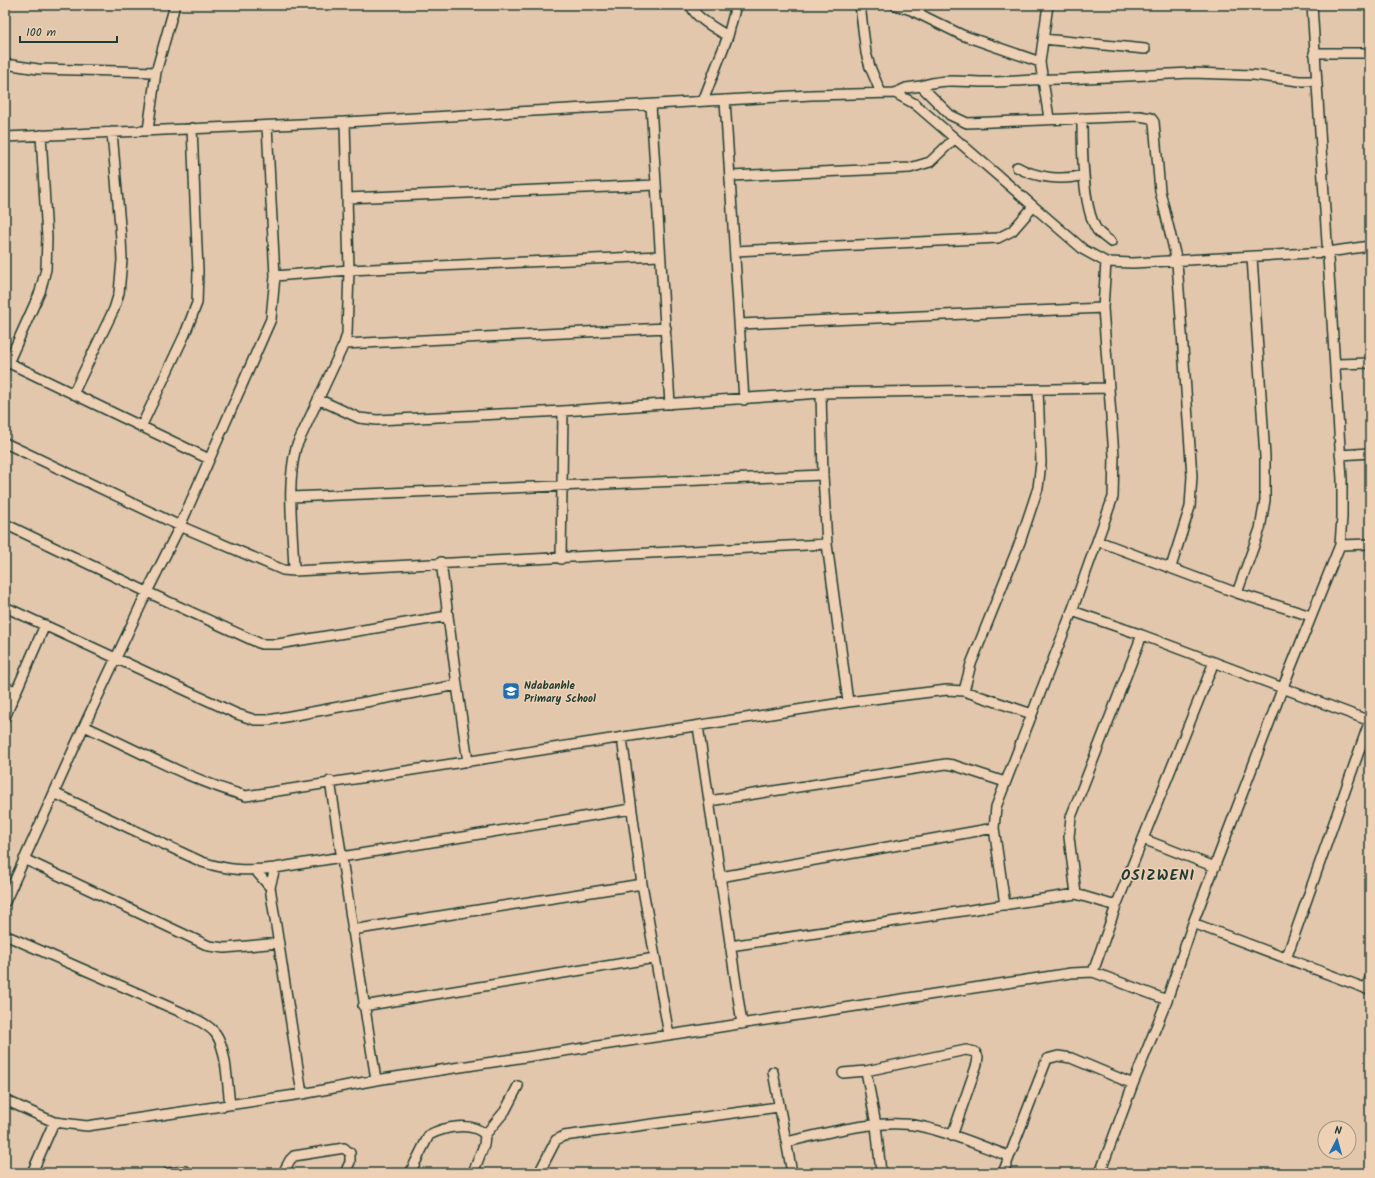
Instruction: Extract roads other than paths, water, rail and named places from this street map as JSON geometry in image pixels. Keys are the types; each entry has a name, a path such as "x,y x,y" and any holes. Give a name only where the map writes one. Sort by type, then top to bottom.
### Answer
{"street":[{"path":"148,130 156,72 175,5"},
{"path":"703,101 728,36 736,5"},
{"path":"860,5 866,53 881,93"},
{"path":"895,5 912,7 962,35 1040,62"},
{"path":"1048,5 1040,62 1044,78 1049,118"},
{"path":"1100,1173 1133,1084 1167,1000 1193,923 1283,687 1340,545 1342,510 1336,364 1312,5"},
{"path":"690,6 703,20 728,36"},
{"path":"1043,39 1144,49"},
{"path":"1314,52 1370,53"},
{"path":"5,64 38,69 156,72"},
{"path":"5,137 267,126 703,101 895,93 906,88 947,80 981,82 1026,81 1044,78 1064,79 1191,73 1253,75 1316,82"},
{"path":"921,86 950,116 967,123 1049,118 1139,116 1151,118 1154,122 1160,191 1177,262 1192,480 1190,507 1171,567"},
{"path":"895,93 915,104 1084,250 1106,262 1177,262 1328,252 1370,246"},
{"path":"725,100 744,400"},
{"path":"651,105 670,404"},
{"path":"1082,118 1084,175 1089,207 1097,229 1111,242"},
{"path":"294,571 291,497 292,463 296,447 344,344 348,323 349,270 345,122"},
{"path":"5,902 116,657 180,526 265,336 271,319 275,276 267,126"},
{"path":"141,427 185,334 197,304 198,271 192,128"},
{"path":"74,394 114,309 119,293 122,260 112,132"},
{"path":"41,135 47,238 46,269 40,292 6,362 210,459"},
{"path":"730,176 910,168 930,162 954,139"},
{"path":"1017,167 1026,173 1050,177 1074,178 1084,175"},
{"path":"346,198 656,185"},
{"path":"735,251 998,238 1012,231 1034,207"},
{"path":"275,276 349,270 660,256"},
{"path":"1237,593 1264,514 1265,457 1252,257"},
{"path":"1005,905 994,828 996,808 1072,611 1098,541 1112,497 1115,473 1103,308 1106,262"},
{"path":"740,324 1103,308"},
{"path":"344,344 666,328"},
{"path":"1336,364 1370,363"},
{"path":"318,399 351,415 369,420 563,411 744,400 821,393 1109,388"},
{"path":"964,690 971,664 1020,542 1038,488 1041,463 1038,390"},
{"path":"821,393 822,475 827,544 848,702"},
{"path":"562,559 561,486 563,411"},
{"path":"5,443 180,526 283,570 294,571 440,562 562,559 827,544"},
{"path":"1340,455 1370,453"},
{"path":"291,497 822,475"},
{"path":"5,524 147,592 261,644 278,644 448,616"},
{"path":"1098,541 1171,567 1237,593 1311,616"},
{"path":"1340,545 1370,544"},
{"path":"440,562 468,762"},
{"path":"5,607 237,714 255,720 269,720 457,685"},
{"path":"1072,611 1142,635 1370,720 1286,959"},
{"path":"5,717 45,625"},
{"path":"1076,894 1069,837 1071,817 1142,635"},
{"path":"1093,972 1116,906 1214,662"},
{"path":"5,687 15,691"},
{"path":"84,726 182,771 246,796 848,702 941,691 964,690 1032,714"},
{"path":"698,726 742,1024"},
{"path":"622,738 642,884 669,1035"},
{"path":"709,801 946,764 1005,782"},
{"path":"330,782 376,1080"},
{"path":"54,793 202,862 225,869 255,870 275,868 631,809"},
{"path":"720,877 994,828"},
{"path":"1143,839 1215,867"},
{"path":"24,859 209,946 225,948 280,943"},
{"path":"275,868 270,887 280,943 302,1094"},
{"path":"255,870 270,887"},
{"path":"352,930 642,884"},
{"path":"730,946 1076,894 1116,906"},
{"path":"1193,923 1368,990 1370,978"},
{"path":"5,935 176,1009 205,1024 216,1033 222,1045 230,1104"},
{"path":"364,1006 655,958"},
{"path":"5,1100 54,1122 87,1126 302,1094 376,1080 1071,973 1093,972 1167,1000"},
{"path":"843,1073 866,1071 966,1050 975,1052 978,1057 977,1064 952,1136"},
{"path":"1002,1173 1047,1059 1058,1056 1071,1058 1133,1084"},
{"path":"866,1071 876,1125 881,1173"},
{"path":"773,1072 778,1106 787,1142 792,1173"},
{"path":"472,1173 484,1145 486,1135 505,1111 518,1086"},
{"path":"539,1173 556,1140 564,1136 778,1106"},
{"path":"32,1173 54,1122"},
{"path":"787,1142 827,1132 876,1125 915,1125 1009,1156"},
{"path":"410,1173 424,1143 429,1135 436,1131 476,1127 486,1135"},
{"path":"282,1173 294,1156 344,1148 350,1153 351,1157 345,1173"},
{"path":"168,1173 185,1171 190,1173"}],"place":[{"name":"Ndabanhle Primary School","path":"511,691"}],"district":[{"name":"OSIZWENI","path":"1158,875"}]}
